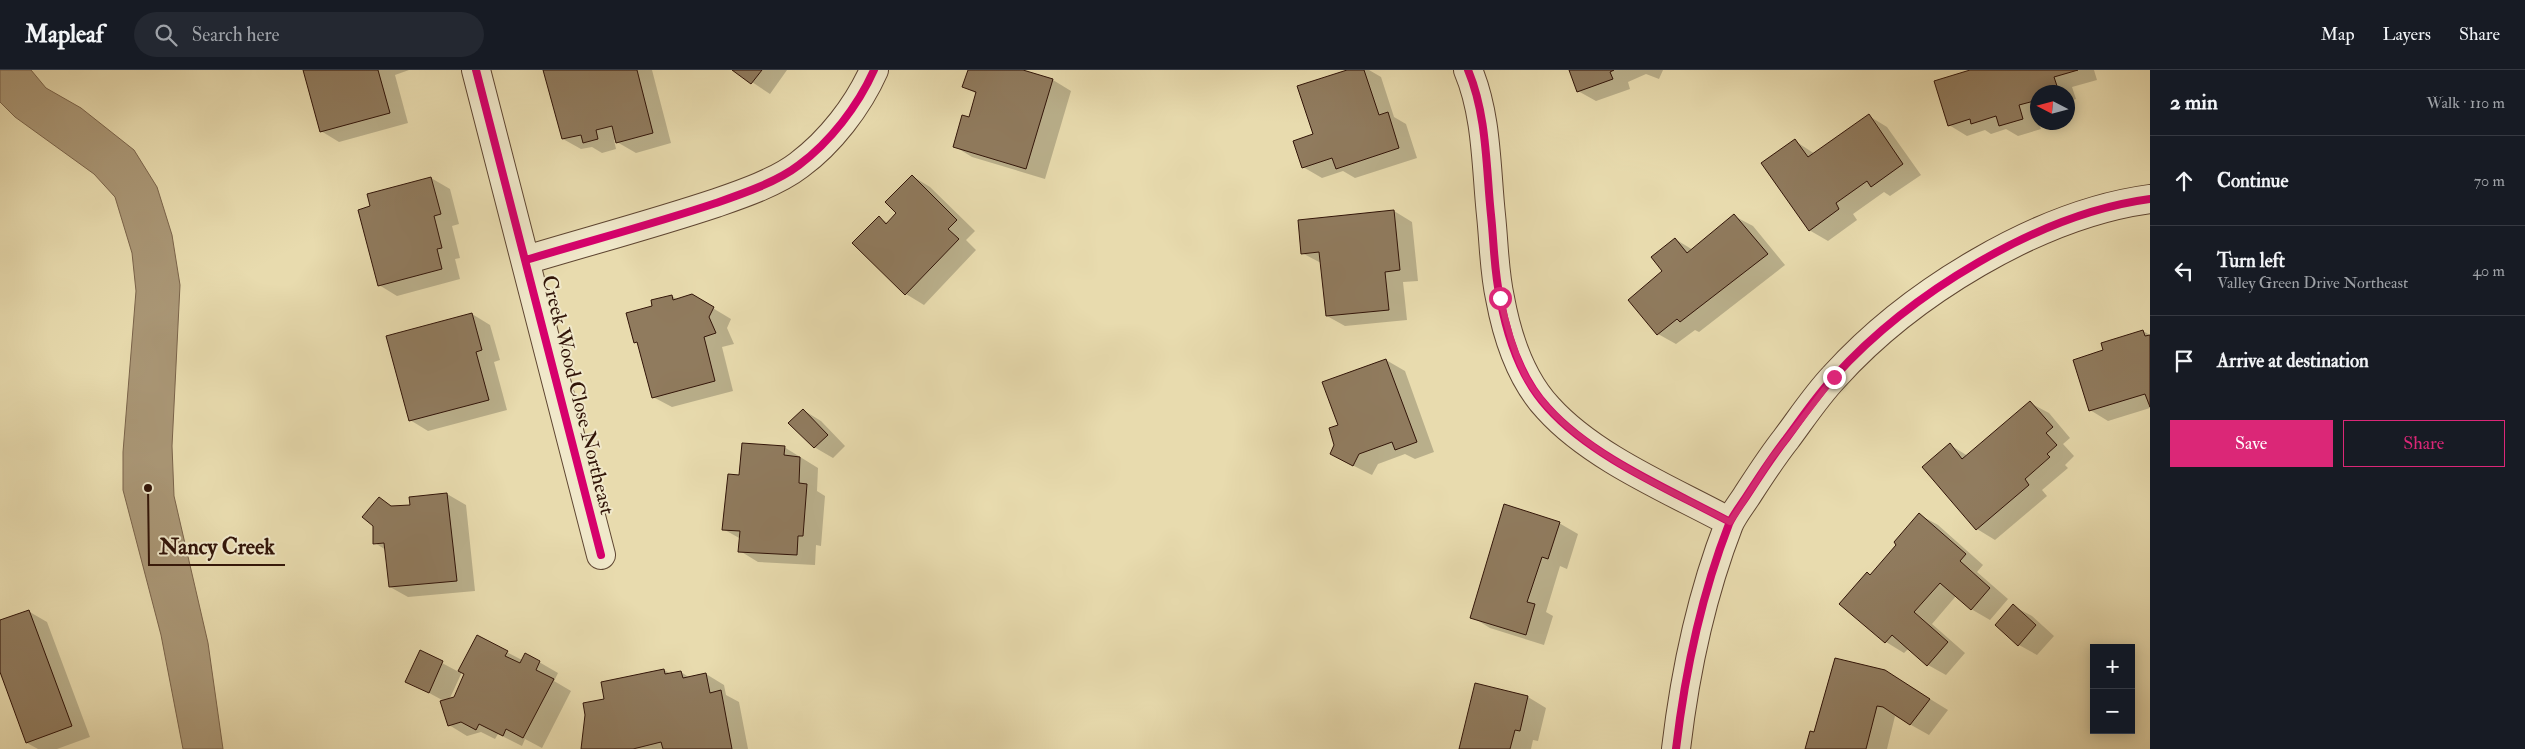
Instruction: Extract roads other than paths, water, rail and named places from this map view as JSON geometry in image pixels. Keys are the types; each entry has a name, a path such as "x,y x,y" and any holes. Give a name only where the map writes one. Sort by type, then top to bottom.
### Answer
{"street":[{"name":"Creek Wood Close Northeast","path":"476,70 601,555"},
{"path":"526,260 685,213 740,194 798,167 827,140 852,106 874,70"},
{"path":"1468,70 1480,107 1500,298 1511,341 1526,377 1547,407 1571,431 1600,452 1730,522"},
{"path":"1676,749 1683,688 1699,618 1730,522 1771,459 1834,377 1902,313 1988,255 2061,222 2134,201 2150,199"}],"place":[{"name":"Nancy Creek","path":"148,488"}]}
